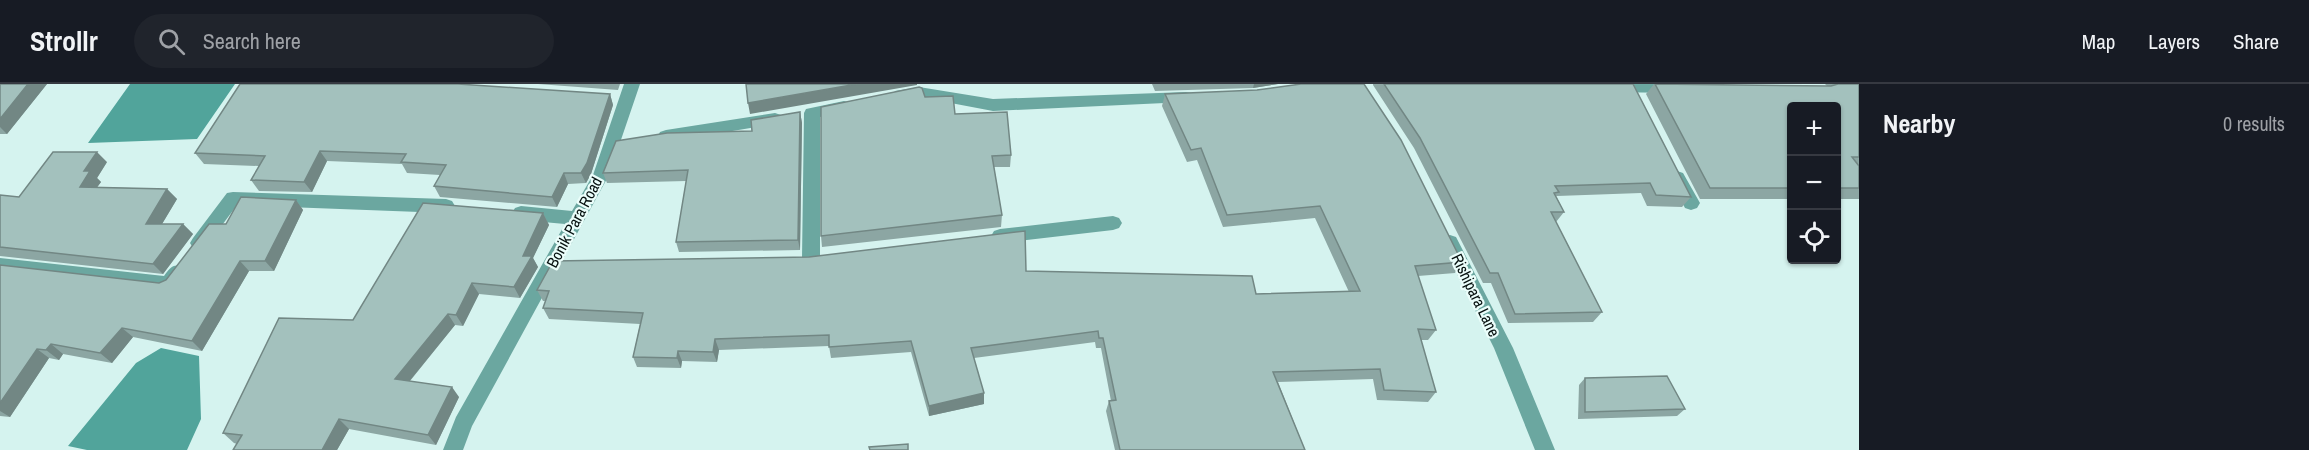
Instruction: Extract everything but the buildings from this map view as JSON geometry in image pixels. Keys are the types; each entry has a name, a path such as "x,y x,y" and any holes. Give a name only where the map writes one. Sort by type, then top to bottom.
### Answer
{"street":[{"path":"1589,86 1690,88"},
{"path":"1632,87 1642,108"},
{"path":"887,98 919,92 993,105 1206,96"},
{"name":"Bonik Para Road","path":"453,450 463,423 601,175 612,144 625,93"},
{"path":"612,144 855,105"},
{"path":"800,115 804,260 834,256"},
{"path":"1669,161 1691,203"},
{"path":"0,265 168,284 233,198 462,207"},
{"path":"508,211 577,218"},
{"path":"985,238 1113,223"},
{"name":"Rishipara Lane","path":"1440,223 1503,348 1545,450"},
{"path":"553,263 573,262"}],"water":[{"path":"130,84 235,84 197,139 88,143"},
{"path":"161,348 199,356 201,419 187,450 87,450 68,446 136,363"}]}
